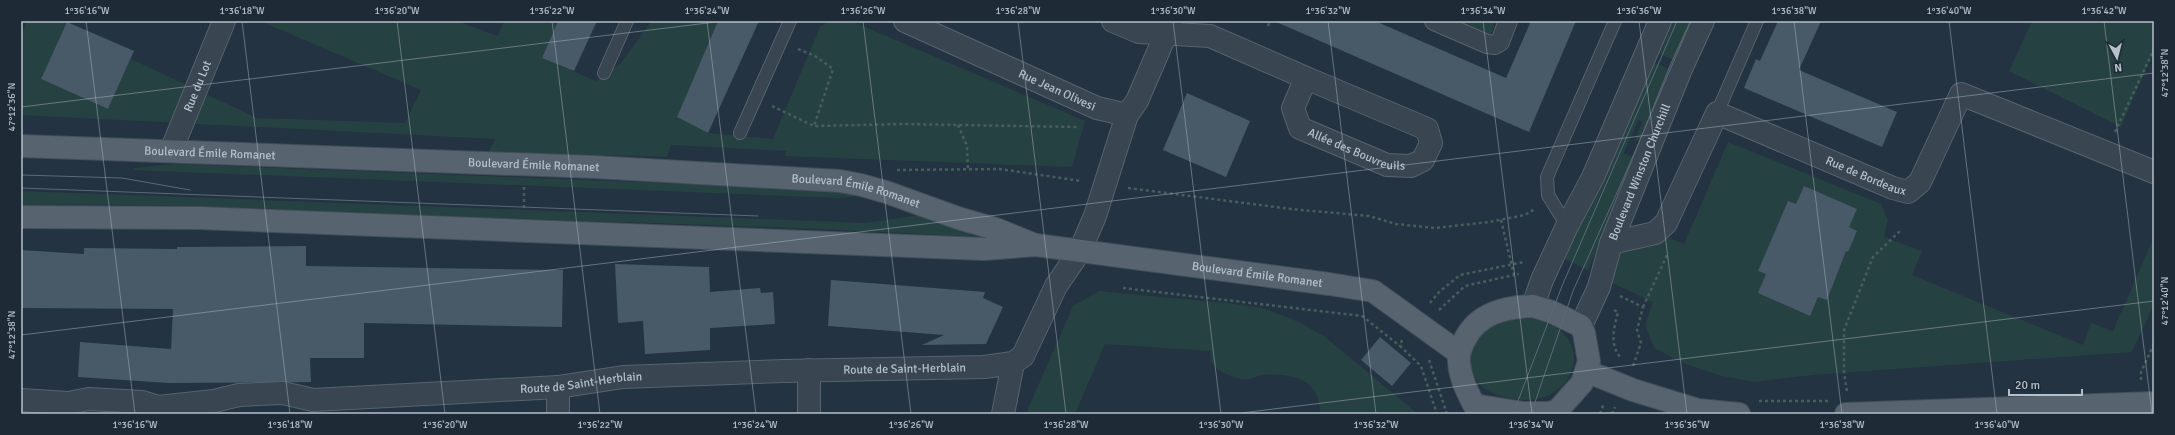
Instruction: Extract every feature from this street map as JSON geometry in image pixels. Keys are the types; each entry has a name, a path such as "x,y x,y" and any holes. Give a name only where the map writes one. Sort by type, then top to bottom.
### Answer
{"main road":[{"name":"Boulevard Émile Romanet","path":"21,146 524,165 840,181 861,184 886,192 958,218 996,229 1036,245"},
{"name":"Boulevard Émile Romanet","path":"21,217 199,218 984,249 1036,245 1373,291 1425,330 1459,353"},
{"path":"1533,306 1552,312 1581,326 1584,333 1589,361 1582,383 1557,411 1523,413 1474,405 1463,383 1458,361 1459,353 1467,336 1476,323 1501,309 1533,306"},
{"path":"1586,371 1624,386 1698,410 1747,407"},
{"path":"1847,410 2108,409 2147,403"}],"street":[{"name":"Rue du Lot","path":"171,151 224,21"},
{"name":"Rue Jean Olivesi","path":"905,21 1097,108 1127,115"},
{"name":"Allée des Bouvreuils","path":"1113,21 1139,32 1169,27 1210,36 1427,129 1431,143 1423,160 1411,166 1387,165 1300,128 1293,108 1306,78"},
{"path":"1434,21 1488,44 1495,45 1500,42 1508,21"},
{"path":"1533,306 1542,280 1567,226 1593,177 1660,21"},
{"name":"Boulevard Winston Churchill","path":"1581,326 1596,294 1611,242 1681,70 1703,21"},
{"path":"1003,414 1013,363 1023,356 1056,286 1080,251 1098,210 1127,115 1137,101 1169,27"},
{"name":"Rue de Bordeaux","path":"1718,113 1894,188 1908,192 1920,182 1961,94 2154,172"},
{"path":"1611,242 1655,233 1666,223 1718,113"},
{"name":"Route de Saint-Herblain","path":"21,400 68,403 89,399 142,402 158,407 182,409 239,395 276,394 313,400 558,387 623,377 809,370 984,367 1013,363"},
{"path":"809,370 809,414"},
{"path":"558,387 558,414"}],"lane":[{"path":"604,73 627,21"},
{"path":"740,133 790,21"},
{"path":"1567,226 1548,194 1546,186 1550,168 1563,143 1615,21"},
{"path":"1718,113 1757,21"}],"path":[{"path":"1268,26 1270,21"},
{"path":"781,42 815,56 833,69 814,126"},
{"path":"2104,151 2119,125 2154,50"},
{"path":"755,99 792,114 814,126 903,124 1083,127"},
{"path":"958,125 967,146 968,170"},
{"path":"523,231 524,165"},
{"path":"889,170 1000,169 1147,191 1369,216 1396,224 1435,228 1457,227 1501,220 1525,215 1535,209 1555,208"},
{"path":"1501,220 1514,275"},
{"path":"1747,407 1847,410 1844,373 1844,330 1873,258 1900,231"},
{"path":"1425,330 1441,308 1465,286 1514,275 1531,275 1542,280"},
{"path":"1123,288 1362,316 1400,346"},
{"path":"1596,294 1618,312 1613,336 1614,348 1620,357 1640,366"},
{"path":"1596,294 1643,307 1637,330 1641,342 1612,414"},
{"path":"2147,403 2141,372 2154,344"},
{"path":"1428,357 1447,414"}],"green space":[{"path":"27,21 67,22 41,79 108,109 131,59 257,118 405,123 421,90 260,21 457,21 498,36 504,21 558,21 542,58 596,81 620,64 652,21 718,21 677,117 708,133 773,139 820,27 830,21 851,21 1085,121 1072,167 785,156 786,151 671,145 667,157 489,152 495,139 21,115 21,36"},
{"path":"1457,21 1496,21 1490,36"},
{"path":"1669,21 1696,21 1678,62 1655,52"},
{"path":"2032,21 2154,21 2154,51 2121,127 2009,71"},
{"path":"1650,61 1676,72 1652,126 1647,123 1639,141 1635,139 1643,121 1638,120 1624,153 1636,159 1588,270 1564,259"},
{"path":"1728,142 1881,204 1888,220 1884,237 1922,251 1912,275 2083,345 2091,323 2113,331 2154,237 2154,304 2132,352 1812,375 1754,382 1722,376 1683,363 1654,348 1645,324 1653,302 1610,282 1618,254 1651,246 1668,237 1684,244"},
{"path":"177,164 814,189 847,192 859,196 839,198 133,170 135,168"},
{"path":"21,191 864,223 921,215 936,222 972,231 970,237 775,227 236,208 75,204 21,205"},
{"path":"1099,291 1234,304 1266,309 1301,323 1325,337 1418,414 1320,414 1319,402 1316,393 1310,386 1294,377 1274,374 1261,375 1248,379 1233,377 1222,372 1213,364 1210,351 1105,344 1075,414 1036,414 1027,411 1073,306"},
{"path":"1529,318 1555,327 1562,332 1569,341 1573,350 1574,360 1568,378 1554,393 1532,400 1513,399 1495,394 1485,389 1473,375 1471,367 1472,351 1476,343 1492,326 1507,321"}],"building":[{"path":"558,21 597,21 574,71 542,58"},
{"path":"718,21 759,21 708,133 677,117"},
{"path":"1274,21 1375,21 1506,78 1531,21 1576,21 1529,132"},
{"path":"1778,21 1821,21 1799,70 1897,112 1882,147 1744,88 1756,59 1760,61"},
{"path":"67,22 134,51 108,109 41,79"},
{"path":"1187,93 1250,121 1226,177 1163,150"},
{"path":"1804,186 1857,209 1849,227 1857,231 1848,252 1846,251 1827,300 1818,297 1810,316 1758,293 1766,274 1758,271 1788,201 1796,204"},
{"path":"306,246 306,266 563,270 562,327 364,323 364,358 310,358 311,382 169,383 78,377 80,342 171,349 173,309 21,308 21,250 84,254 84,248 177,249 177,247"},
{"path":"615,264 709,267 710,292 760,288 761,293 773,292 775,324 710,328 710,350 645,354 643,321 618,323"},
{"path":"831,280 985,292 983,298 1003,307 986,344 922,345 944,335 828,326"},
{"path":"1380,337 1411,363 1392,386 1361,360"}],"tram line":[{"path":"1513,414 1562,286 1677,21"},
{"path":"1531,414 1573,291 1691,21"},
{"path":"21,175 122,178 190,190"},
{"path":"21,188 758,216"}]}
